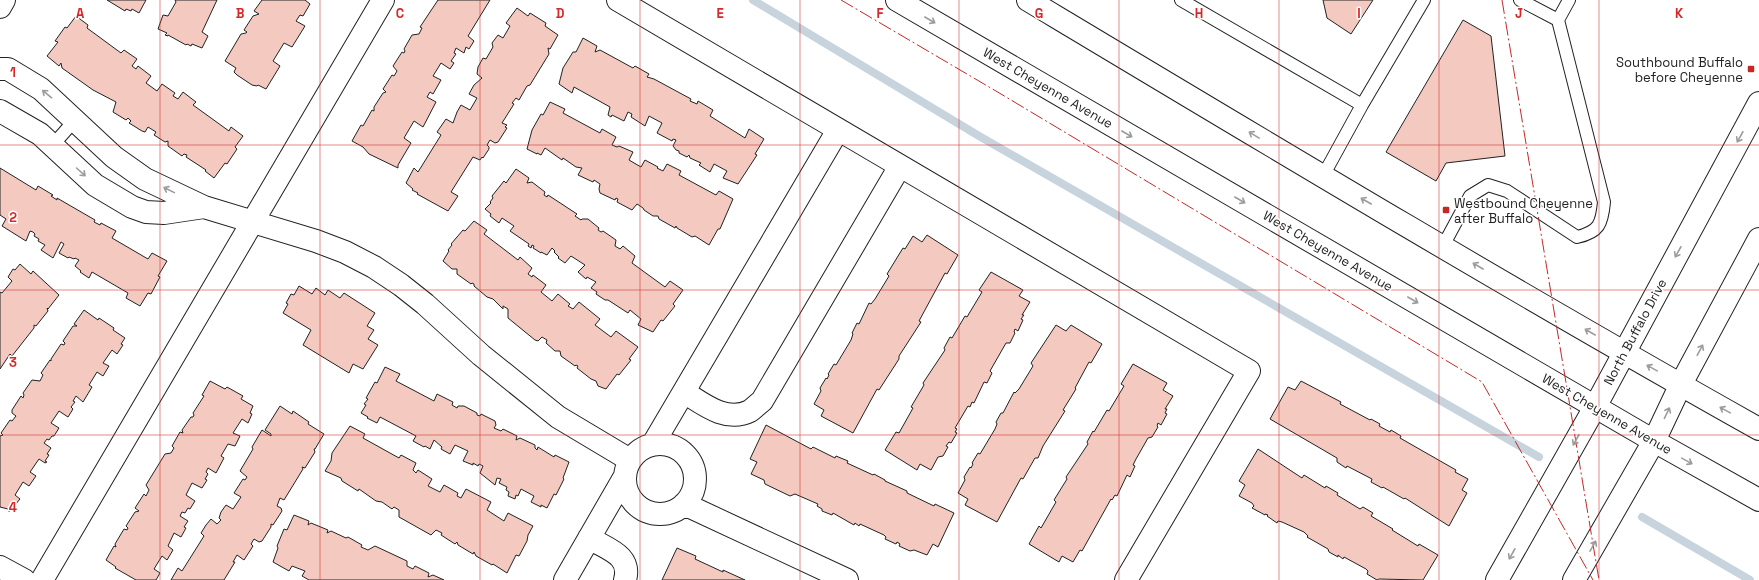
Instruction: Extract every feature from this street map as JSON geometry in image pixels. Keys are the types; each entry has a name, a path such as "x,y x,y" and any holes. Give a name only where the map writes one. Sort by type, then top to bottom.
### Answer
{"street":[{"path":"0,7 4,0"},
{"path":"42,580 383,0"},
{"path":"618,0 1249,371 1126,580"},
{"name":"West Cheyenne Avenue","path":"897,0 1654,441 1759,500"},
{"path":"1028,0 1323,176 1759,429"},
{"path":"0,68 8,69 41,89 114,157 146,179 204,207 316,241 345,252 374,267 401,285 425,304 481,354 558,417 628,468"},
{"name":"North Buffalo Drive","path":"1497,580 1595,406 1759,103"},
{"path":"0,112 40,134 95,185 132,207 146,212 164,213 204,207"},
{"path":"653,444 838,130"},
{"path":"684,392 710,409 723,414 737,414 749,411 762,401 900,166"},
{"path":"1574,580 1654,441 1681,384 1756,252"},
{"path":"565,580 628,468 640,450 653,444 667,445 679,450 689,459 694,472 694,486 689,498 684,504 667,513 653,513 640,508 630,498 625,485 628,468"},
{"path":"684,504 847,580"},
{"path":"589,538 620,556 626,563 627,571 625,580"},
{"path":"0,567 24,580"}],"lane":[{"path":"1181,0 1362,105"},
{"path":"1323,176 1362,105 1424,0"},
{"path":"1520,0 1558,20"},
{"path":"1443,246 1470,196 1488,185 1507,191 1577,237 1591,234 1602,220 1604,202 1558,20 1569,0"},
{"path":"52,146 75,120"}],"building":[{"path":"107,0 146,0 139,13 132,9 131,11 126,9 125,11"},
{"path":"175,0 217,0 202,32 208,36 202,48 192,44 191,46 186,45 168,35 165,35 167,33 158,29 163,15 168,16 176,2"},
{"path":"262,0 305,0 310,4 303,16 300,15 296,21 305,26 292,47 284,43 273,61 280,66 266,89 258,85 252,85 237,75 234,72 236,68 225,61 241,34 247,32 244,30 253,16 259,14 254,11"},
{"path":"438,0 490,0 468,36 474,41 469,49 466,47 464,53 456,48 454,53 456,54 451,61 454,63 450,69 441,63 433,76 441,80 433,94 430,92 427,97 436,102 423,127 414,121 404,138 411,143 398,165 398,168 369,154 363,147 352,141 372,110 374,111 374,107 383,93 386,92 383,89 392,75 394,76 397,71 393,66 402,52 404,53 404,49 412,35 419,34 422,28 420,27"},
{"path":"1323,0 1373,0 1351,34 1327,18"},
{"path":"517,8 528,16 530,13 546,23 545,26 558,35 550,49 548,48 549,54 530,85 527,86 519,100 516,98 512,103 514,104 502,123 507,125 505,127 507,128 498,142 495,143 490,140 487,145 489,149 480,160 473,157 451,192 458,196 448,211 417,194 418,193 412,190 413,189 406,183 414,168 418,172 441,135 437,132 446,119 453,123 461,105 470,110 477,98 469,94 474,85 482,78 477,74 478,67 483,58 486,59 493,47 492,43 498,35 503,38 510,26 506,23"},
{"path":"76,16 88,25 87,28 121,53 124,50 137,59 132,66 136,69 138,66 151,76 146,83 157,91 162,84 175,93 173,96 178,99 183,92 196,102 193,105 229,131 231,127 243,136 235,147 237,149 227,164 225,163 214,178 205,171 206,170 186,157 187,155 184,154 182,156 168,146 168,141 165,142 154,135 156,132 148,127 145,132 142,131 129,123 131,121 128,118 126,120 113,112 116,102 93,90 62,68 61,63 59,66 47,56 58,42 55,41 65,27 67,28"},
{"path":"1463,20 1491,36 1505,156 1446,163 1436,181 1386,152"},
{"path":"583,38 597,46 595,52 600,50 633,68 635,66 649,74 647,77 654,79 691,99 690,101 697,104 698,101 713,110 710,116 745,138 749,129 764,139 755,154 757,155 738,184 723,178 727,171 714,164 710,172 699,165 701,163 690,158 689,155 687,157 679,153 679,151 673,146 676,140 673,139 672,141 657,133 662,123 649,116 645,126 631,117 632,114 628,112 624,121 612,115 611,117 608,115 610,107 574,87 572,93 559,84 563,68 573,52 576,52"},
{"path":"550,102 565,109 563,113 600,133 602,129 616,137 612,145 617,147 619,146 633,152 629,160 641,167 645,160 663,171 667,164 681,171 679,175 716,195 719,191 733,199 720,229 718,229 709,245 695,236 692,237 676,226 675,228 659,219 658,216 653,216 637,204 632,210 617,202 618,199 616,198 615,200 600,193 600,184 594,180 593,182 578,175 582,168 576,167 563,158 562,160 545,148 541,155 527,149 532,130"},
{"path":"0,168 36,190 38,186 53,195 51,196 57,200 57,198 95,220 94,222 100,225 101,223 116,231 112,238 148,259 152,253 167,261 158,276 160,277 151,294 148,293 140,306 126,298 128,293 92,272 89,278 80,272 81,271 75,266 79,260 75,258 68,258 59,253 64,244 61,242 53,258 41,250 45,245 38,241 39,239 34,236 35,234 33,232 30,231 26,241 2,226 6,219 0,215"},
{"path":"516,169 529,178 527,183 532,182 545,192 544,195 547,197 548,195 577,214 575,216 581,220 588,219 599,228 598,230 601,232 603,231 616,240 615,246 620,249 623,246 635,256 632,263 665,287 670,281 683,290 673,304 675,306 663,321 661,320 653,332 638,325 641,319 630,310 628,313 596,294 597,292 591,288 596,282 587,277 586,279 578,272 585,265 571,256 565,263 558,258 559,257 552,248 547,255 533,248 534,246 532,245 531,248 528,246 529,244 510,231 514,226 502,218 499,223 490,216 491,214 485,209 491,203 490,202 493,198 492,196 504,181 506,183"},
{"path":"474,221 487,230 484,234 518,260 520,257 532,268 528,274 532,277 533,275 546,285 541,292 552,301 558,294 570,304 568,306 573,309 579,302 600,319 595,325 611,337 616,331 638,347 629,359 631,360 619,375 617,374 606,389 598,386 596,381 577,368 578,366 575,366 561,356 560,351 555,351 546,343 547,340 542,337 538,341 535,340 508,318 508,309 503,306 503,309 493,299 487,297 474,286 474,284 471,284 457,274 457,269 452,269 443,261 452,245 451,244 463,230 465,231"},
{"path":"927,235 958,255 947,274 945,273 919,321 921,322 879,390 877,389 853,433 821,416 824,410 814,404 821,391 820,388 829,375 828,374 834,364 836,365 851,340 852,333 857,323 859,324 869,303 871,304 875,299 889,276 887,274 903,248 905,249 913,236 922,242"},
{"path":"20,264 31,274 33,271 59,295 48,309 47,308 48,311 36,326 34,325 34,328 12,356 10,354 0,369 0,292 2,293 12,281 8,277 13,269 15,270"},
{"path":"991,272 1023,290 1019,296 1030,302 1022,315 1024,315 1021,319 1023,320 1018,331 1015,329 1015,333 1010,343 1006,343 990,371 992,373 987,383 984,382 974,403 972,402 970,407 968,406 955,428 957,429 955,432 957,433 951,443 949,442 946,446 948,447 943,456 938,457 931,470 920,464 917,470 885,450 896,432 899,433 913,408 911,407 924,385 923,383 945,350 944,348 950,337 952,338 965,316 967,317 982,292 979,290"},
{"path":"299,286 312,294 316,288 325,295 328,290 340,298 344,293 375,313 367,326 374,330 368,339 378,345 363,369 353,364 349,373 303,345 311,330 283,313 291,294 294,295"},
{"path":"84,310 98,320 99,318 114,328 113,330 125,338 121,344 123,345 117,354 112,350 103,363 109,366 103,376 97,372 89,385 92,387 83,402 76,396 73,401 75,402 71,407 73,409 68,417 59,411 51,423 59,428 54,436 52,436 49,440 47,439 44,443 51,448 45,461 47,462 45,463 39,459 30,472 36,476 29,486 23,482 15,495 20,499 9,512 8,509 0,507 0,436 3,435 1,433 10,420 12,421 16,416 12,413 12,410 21,396 23,398 23,393 32,380 40,381 43,375 41,373 50,360 51,361 61,344 64,345 65,343 63,341 73,326 77,326 74,324"},
{"path":"1056,325 1066,331 1071,325 1102,344 1091,363 1089,362 1075,388 1076,389 1063,410 1065,411 1043,446 1038,458 1035,458 1023,479 1021,478 997,522 965,505 968,499 958,493 965,480 964,477 973,464 972,463 978,453 980,454 995,429 997,424 996,422 1001,413 1003,413 1014,392 1015,393 1019,389 1033,366 1031,363"},
{"path":"1133,364 1167,383 1163,390 1173,396 1165,409 1167,409 1165,413 1167,414 1161,425 1158,423 1158,427 1152,437 1148,438 1133,465 1135,466 1130,477 1127,475 1117,496 1115,495 1112,500 1111,499 1082,551 1080,550 1073,562 1062,556 1059,562 1029,544 1039,526 1041,528 1056,502 1054,500 1067,479 1066,477 1088,444 1087,442 1093,431 1094,432 1107,410 1109,411 1124,386 1121,384"},
{"path":"385,367 400,374 396,381 434,401 437,394 453,402 452,405 457,408 458,406 464,406 477,413 477,415 480,416 481,414 495,421 496,425 494,428 501,431 503,429 517,436 516,440 520,438 535,445 537,450 538,447 554,457 555,455 569,462 563,478 564,479 547,508 531,502 534,496 521,489 518,496 516,495 515,499 508,496 509,492 506,490 507,487 499,483 501,479 497,478 495,485 480,473 483,466 479,464 478,466 473,463 473,465 463,461 468,451 455,445 450,454 441,449 442,447 434,440 430,449 425,446 424,447 413,441 416,436 380,417 377,423 361,413 366,405 364,404 368,399 366,398 375,382 377,383"},
{"path":"210,381 225,389 227,387 243,396 241,399 253,406 250,413 252,414 248,423 242,419 233,433 240,436 235,446 228,444 221,456 224,458 216,473 208,468 206,472 208,474 205,479 207,480 202,488 192,483 186,495 195,501 190,509 188,508 185,513 182,512 180,516 188,521 184,527 186,528 181,537 174,533 168,546 173,550 167,560 162,556 154,569 160,573 156,580 136,580 115,568 116,567 106,560 114,546 116,547 115,544 124,529 127,530 128,528 126,526 135,512 139,511 135,508 144,494 146,496 149,490 146,485 165,454 171,453 174,448 172,446 180,432 183,433 182,430 191,417 193,417 193,413 204,396 202,395"},
{"path":"1301,381 1341,402 1340,404 1380,424 1379,426 1390,432 1391,430 1401,436 1400,438 1456,470 1455,472 1468,479 1462,490 1467,493 1449,526 1405,498 1404,499 1371,482 1372,479 1347,466 1346,468 1337,462 1337,458 1270,419 1288,387 1295,390"},
{"path":"280,406 292,414 293,411 309,422 308,424 324,434 314,449 315,452 305,468 302,467 303,469 284,500 280,498 277,506 281,508 282,511 273,525 271,524 271,527 262,541 259,542 254,539 251,544 253,546 244,560 237,555 233,562 235,562 224,580 171,580 178,568 182,571 204,536 201,533 211,519 217,524 221,520 219,518 221,512 226,505 233,509 241,497 234,493 243,479 245,480 247,477 240,471 262,430 271,436 271,434 265,430"},
{"path":"766,425 811,449 813,447 835,458 836,456 848,461 847,463 873,475 874,474 907,491 907,493 934,506 935,504 954,513 938,547 933,544 927,555 914,550 910,551 899,546 900,544 897,542 896,544 885,539 886,537 884,535 860,524 859,526 855,523 854,525 833,513 832,515 822,511 822,509 817,506 818,504 795,494 790,496 765,484 764,480 751,474 757,462 750,459"},
{"path":"350,426 365,434 363,438 399,458 401,455 416,463 413,470 416,473 418,470 432,479 428,486 440,492 444,485 458,493 457,496 461,498 466,489 491,502 487,510 504,521 508,513 533,526 519,556 516,555 507,573 476,556 474,552 473,554 458,545 457,542 455,544 436,530 431,535 399,517 399,510 394,507 392,509 382,502 376,501 359,489 358,491 342,481 341,478 325,471 331,461 332,453"},
{"path":"1258,449 1302,478 1304,475 1325,488 1326,486 1338,493 1337,495 1360,509 1363,507 1373,513 1371,516 1393,529 1392,530 1418,546 1419,544 1438,555 1423,580 1377,580 1367,574 1368,571 1366,569 1344,557 1343,559 1338,555 1338,557 1329,552 1328,549 1307,537 1308,536 1304,532 1282,522 1278,521 1277,523 1267,516 1268,515 1265,515 1252,508 1254,506 1252,503 1239,496 1245,485 1239,481"},
{"path":"294,515 309,521 308,525 311,523 328,530 327,533 331,531 346,538 348,537 362,545 361,547 368,550 375,546 407,561 407,566 413,569 415,566 429,573 428,577 433,575 444,580 309,580 302,576 305,571 292,566 289,571 273,562 278,548 277,546 284,529 287,530"},
{"path":"677,548 696,556 695,559 745,580 662,580"}],"waterway":[{"path":"753,0 979,136 1539,457"},
{"path":"1642,517 1750,580"}],"power":[{"path":"841,0 1482,382 1593,580"},
{"path":"1502,0 1599,580"}],"place":[{"name":"Southbound Buffalo before Cheyenne","path":"1751,69"},
{"name":"Westbound Cheyenne after Buffalo","path":"1446,210"}]}
